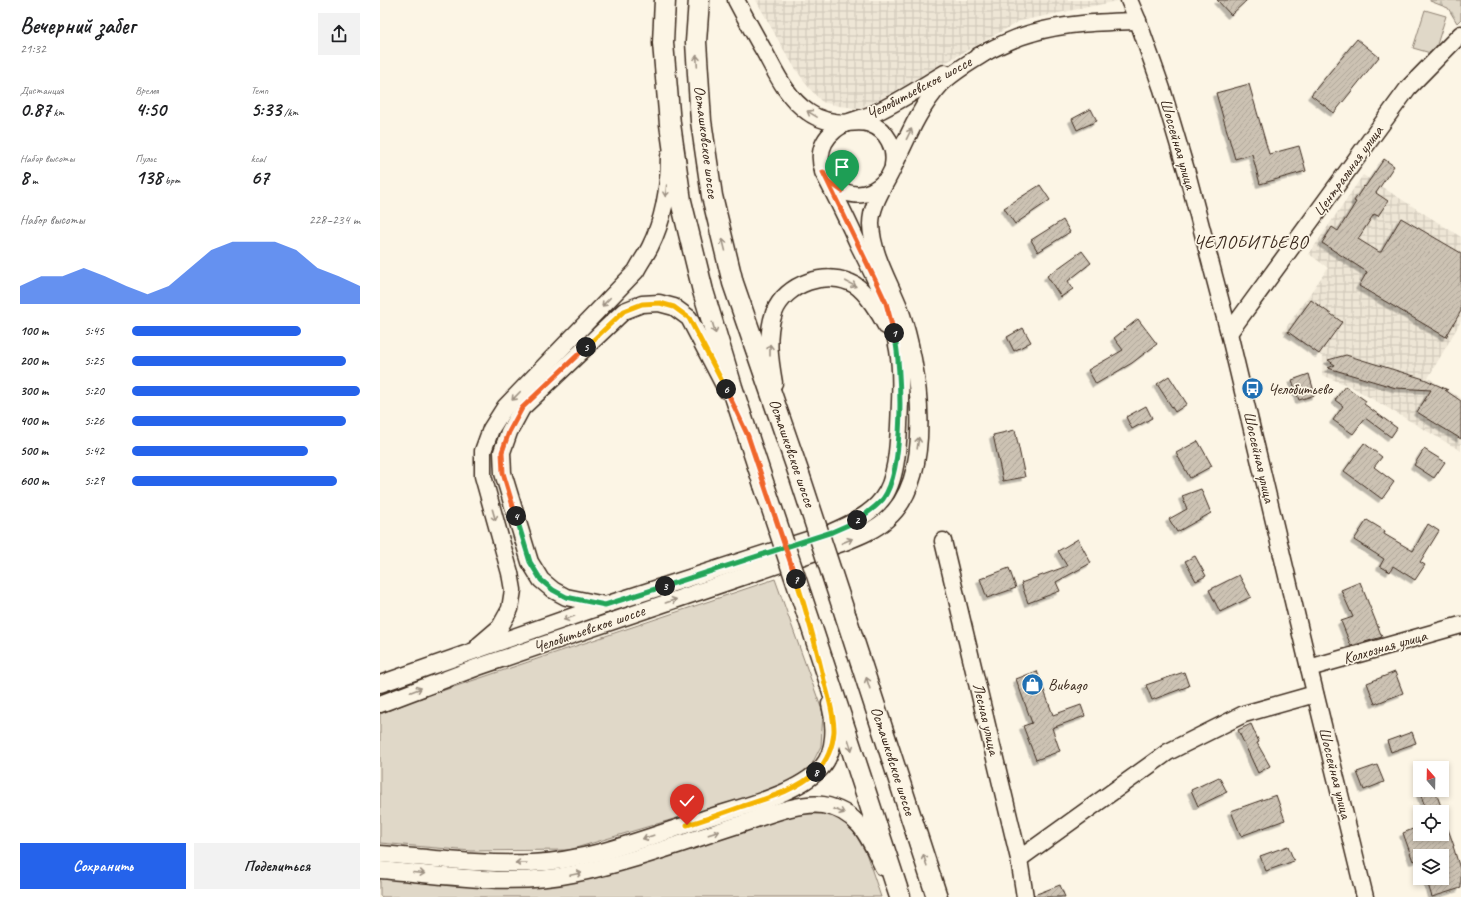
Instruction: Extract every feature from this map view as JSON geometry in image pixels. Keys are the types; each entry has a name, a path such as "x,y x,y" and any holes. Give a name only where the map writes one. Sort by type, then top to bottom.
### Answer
{"main road":[{"name":"Осташковское шоссе","path":"665,0 663,43 670,124 681,201 703,291 748,436 900,897"},
{"name":"Осташковское шоссе","path":"699,0 696,42 701,121 712,196 733,283 799,474 937,897"}],"street":[{"path":"736,0 781,83 795,101 808,112 821,119 835,123 849,123"},
{"name":"Шоссейная улица","path":"1129,0 1162,89 1178,140 1229,333 1315,694 1366,897"},
{"name":"Челобитьевское шоссе","path":"380,684 605,605 832,532 848,525 867,513 883,498 890,484 894,465 898,441 900,387 898,350 886,303 823,172 821,155 827,138 834,130 878,112 988,51 1018,37 1048,29 1084,24 1138,21"},
{"name":"Центральная улица","path":"1229,333 1408,88 1461,34"},
{"name":"Челобитьевское шоссе","path":"380,704 478,667 842,543 870,531 888,519 901,503 910,485 916,463 919,436 919,401 909,337 872,241 871,221 877,199 917,118 932,94 953,74 988,51"},
{"name":"Челобитьевское шоссе","path":"823,172 828,181 835,188 851,194 872,192 880,187 890,174 894,161 893,150 886,135 869,124 857,122 849,123"},
{"path":"472,651 500,627 510,609 513,590 510,573 483,476 483,452 491,429 505,408 636,271 650,247 660,224 665,198 669,159 670,124"},
{"path":"784,430 774,385 770,358 770,327 775,311 787,295 802,284 822,278 840,279 855,285 871,302 881,316 890,333 898,366 900,387"},
{"path":"605,605 566,597 553,590 541,580 530,562 503,473 502,452 509,432 522,408 624,311 642,304 660,303 674,307 689,318 726,389 748,436"},
{"name":"Лесная улица","path":"943,541 1018,859 1025,897"},
{"name":"Колхозная улица","path":"1309,668 1461,624"},
{"path":"380,854 495,863 532,863 568,859 600,852 653,836 770,798 792,788 811,777 822,766 830,750 834,732 832,713 812,628"},
{"path":"1018,859 1168,752 1244,714 1315,694"},
{"path":"380,870 495,880 533,880 571,875 650,854 774,813 801,806 821,805 840,809 854,819 868,837 897,897"}],"shaded area":[{"path":"756,0 1122,0 1020,21 877,101 858,108 822,102 809,88 795,68"},
{"path":"1363,175 1461,237 1461,321 1428,378 1461,398 1461,451 1352,387 1322,375 1323,357 1283,332 1328,268 1309,254"}],"green space":[{"path":"1430,0 1461,0 1461,19 1457,23 1448,8"},
{"path":"1425,10 1446,16 1434,54 1413,48"},
{"path":"775,579 823,713 821,746 810,768 775,789 569,850 471,851 380,843 380,714 412,701"},
{"path":"801,814 830,814 850,825 866,853 881,897 380,896 380,876 525,886"}],"building":[{"path":"1217,0 1247,0 1231,15"},
{"path":"1357,39 1379,57 1334,113 1311,95"},
{"path":"1249,84 1269,154 1299,146 1306,171 1260,184 1252,154 1235,159 1216,93"},
{"path":"1091,109 1097,121 1077,130 1072,119"},
{"path":"1384,159 1394,166 1376,193 1388,201 1378,216 1374,214 1358,239 1381,252 1401,218 1461,253 1461,311 1446,337 1359,286 1367,272 1322,243 1332,227 1338,231 1356,202 1354,201"},
{"path":"1040,185 1050,200 1015,224 1004,208"},
{"path":"1063,220 1070,232 1038,252 1031,240"},
{"path":"1082,251 1091,263 1068,281 1073,289 1061,297 1047,276"},
{"path":"1311,300 1342,322 1319,354 1288,332"},
{"path":"1138,319 1157,344 1132,363 1096,384 1088,370 1123,350 1114,338"},
{"path":"1023,328 1031,342 1014,351 1007,337"},
{"path":"1346,355 1424,379 1448,390 1445,390 1461,401 1461,439 1417,412 1431,390 1396,388 1328,368 1335,365 1328,360"},
{"path":"1309,374 1315,395 1299,400 1292,380"},
{"path":"1169,376 1187,404 1175,412 1157,384"},
{"path":"1345,386 1366,401 1364,404 1397,428 1391,437 1365,418 1353,434 1333,420 1343,406 1335,400"},
{"path":"1146,406 1152,418 1132,429 1126,417"},
{"path":"1015,430 1025,477 1003,481 993,435"},
{"path":"1198,441 1212,466 1190,478 1176,453"},
{"path":"1364,443 1382,457 1374,467 1394,482 1382,499 1344,471"},
{"path":"1424,449 1445,462 1434,478 1414,465"},
{"path":"1201,489 1211,513 1177,532 1169,519 1187,509 1182,496"},
{"path":"1367,520 1385,531 1384,534 1413,551 1428,524 1439,531 1420,562 1425,565 1415,580 1393,566 1390,572 1380,566 1384,559 1354,540"},
{"path":"1078,539 1091,563 1056,582 1060,591 1028,603 1021,583 1067,566 1058,551"},
{"path":"1195,556 1206,576 1196,581 1185,561"},
{"path":"1009,568 1016,588 987,598 980,579"},
{"path":"1239,575 1251,597 1220,612 1209,590"},
{"path":"1360,582 1382,637 1351,646 1341,621 1353,617 1341,590"},
{"path":"1037,671 1053,715 1081,705 1085,716 1052,728 1060,751 1036,760 1023,726 1032,723 1016,679"},
{"path":"1184,672 1189,686 1152,700 1146,685"},
{"path":"1395,672 1403,693 1375,704 1367,683"},
{"path":"1251,724 1259,742 1257,743 1270,766 1258,773 1238,730"},
{"path":"1412,732 1416,743 1391,752 1387,741"},
{"path":"1377,765 1384,782 1364,790 1357,772"},
{"path":"1219,777 1227,792 1198,806 1191,790"},
{"path":"1276,795 1285,820 1241,836 1231,811"},
{"path":"1422,797 1438,797 1441,805 1424,805"},
{"path":"1413,829 1413,841 1449,841 1449,832 1461,872 1461,888 1432,897 1428,885 1449,885 1449,849 1413,849 1413,861 1403,833"},
{"path":"1288,846 1294,861 1266,871 1260,856"},
{"path":"1060,885 1065,897 1034,897 1034,895"}],"place":[{"name":"Челобитьево","path":"1253,389"},
{"name":"Bubago","path":"1032,685"}],"district":[{"name":"ЧЕЛОБИТЬЕВО","path":"1251,242"}],"route":[{"path":"687,825 770,798 811,777 822,766 830,750 834,732 832,713 812,628 796,580 780,533 764,485 748,436 726,389 689,318 674,307 660,303 642,304 624,311 522,408 509,432 502,452 503,473 530,562 541,580 553,590 566,597 605,605 719,568 775,550 832,532 848,525 867,513 883,498 890,484 898,441 900,368 895,334 886,303 823,172 828,181 835,188 842,191"}]}
